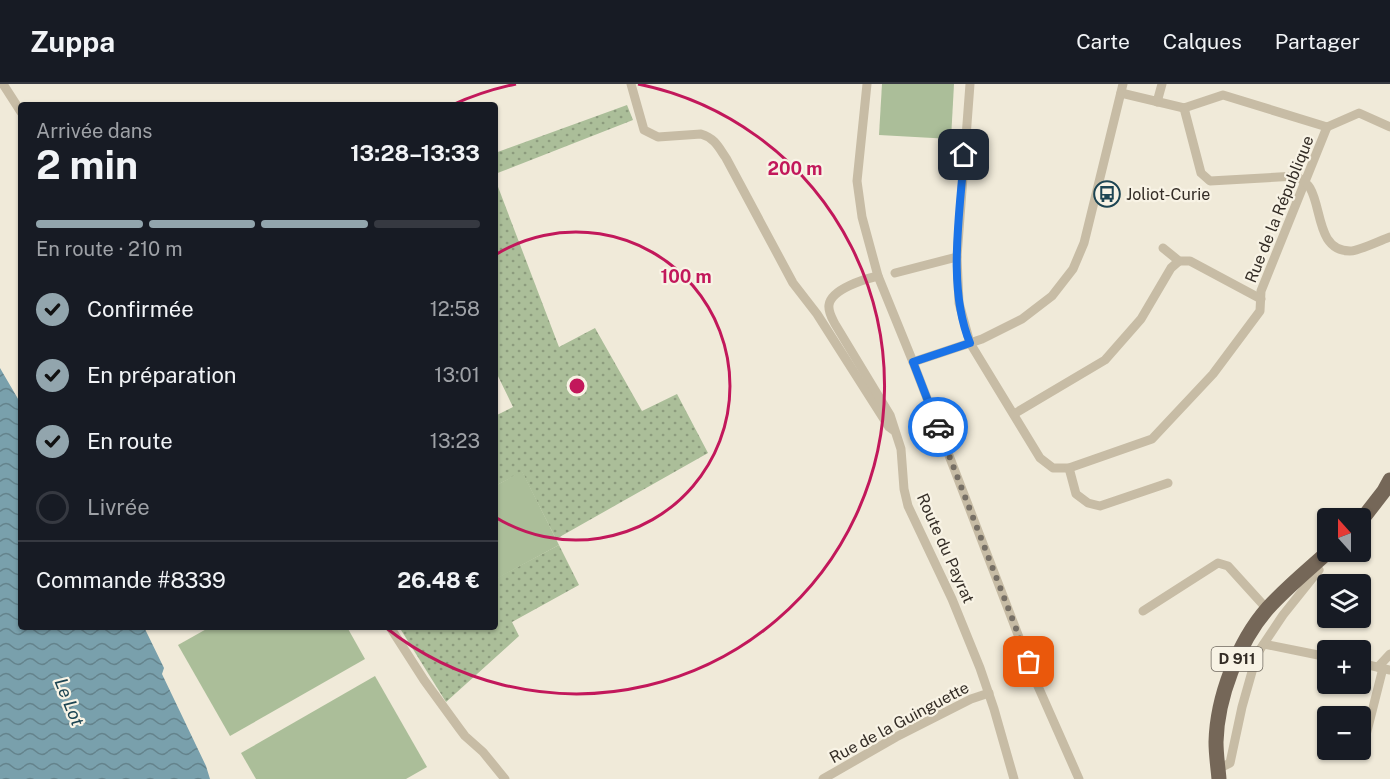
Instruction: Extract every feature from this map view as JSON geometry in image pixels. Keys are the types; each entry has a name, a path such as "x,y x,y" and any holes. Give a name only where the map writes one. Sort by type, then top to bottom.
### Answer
{"main road":[{"path":"1371,509 1388,489"},
{"name":"D 911","path":"1219,774 1216,741 1226,686 1234,663 1246,639 1267,609 1317,562"}],"street":[{"path":"3,84 18,107"},
{"path":"631,84 644,130 658,137 702,134 715,141 793,283 817,314 889,427 894,431"},
{"path":"867,84 857,181 862,217 878,276 1037,684 1079,779"},
{"path":"970,84 957,257 959,303 970,343 1040,458 1053,468 1069,468 1076,494 1088,503 1100,506 1168,483"},
{"path":"1157,102 1162,84"},
{"path":"913,362 996,333 1022,319 1052,296 1073,269 1084,243 1122,89 1157,102 1184,108 1223,95 1327,127 1359,113 1390,128"},
{"path":"1184,108 1201,173 1209,181 1296,176 1311,189 1326,238 1337,249 1351,251 1390,237"},
{"name":"Rue de la République","path":"1069,468 1152,439 1214,374 1260,311 1261,291 1327,127"},
{"path":"1163,248 1179,261"},
{"path":"895,273 957,257"},
{"path":"1014,414 1105,360 1141,319 1170,268 1179,261 1190,261 1261,299"},
{"name":"Route du Payrat","path":"878,276 839,291 832,297 829,306 830,314 890,415 901,450 908,507 952,599 981,668 1014,779"},
{"path":"1143,611 1218,563 1228,566 1267,609"},
{"path":"1219,774 1230,763 1242,707 1257,654 1283,615 1319,570 1314,565"},
{"path":"392,630 424,680 465,736 483,752 505,779"},
{"path":"1264,644 1317,655"},
{"path":"1371,715 1383,668 1390,654"},
{"name":"Rue de la Guinguette","path":"823,779 896,737 971,699 989,693"}],"green space":[{"path":"882,84 954,84 951,139 879,135"},
{"path":"627,105 633,120 498,173 498,152"},
{"path":"498,187 559,347 595,328 642,411 677,394 708,453 556,539 522,472 498,484 498,414 513,407 498,376"},
{"path":"522,471 559,545 498,578 498,484"},
{"path":"559,545 579,585 512,622 519,636 446,702 401,630 498,630 498,577"},
{"path":"205,630 349,630 365,659 230,736 178,645"},
{"path":"375,676 427,767 406,779 256,779 241,753"}],"water":[{"name":"Le Lot","path":"0,368 18,399 18,630 145,630 164,668 162,674 210,779 0,779"}],"way so far":[{"path":"938,427 1029,662"}],"place":[{"name":"Joliot-Curie","path":"1107,194"}],"route":[{"path":"938,427 913,362 970,343 959,303 957,257 964,155"}]}
